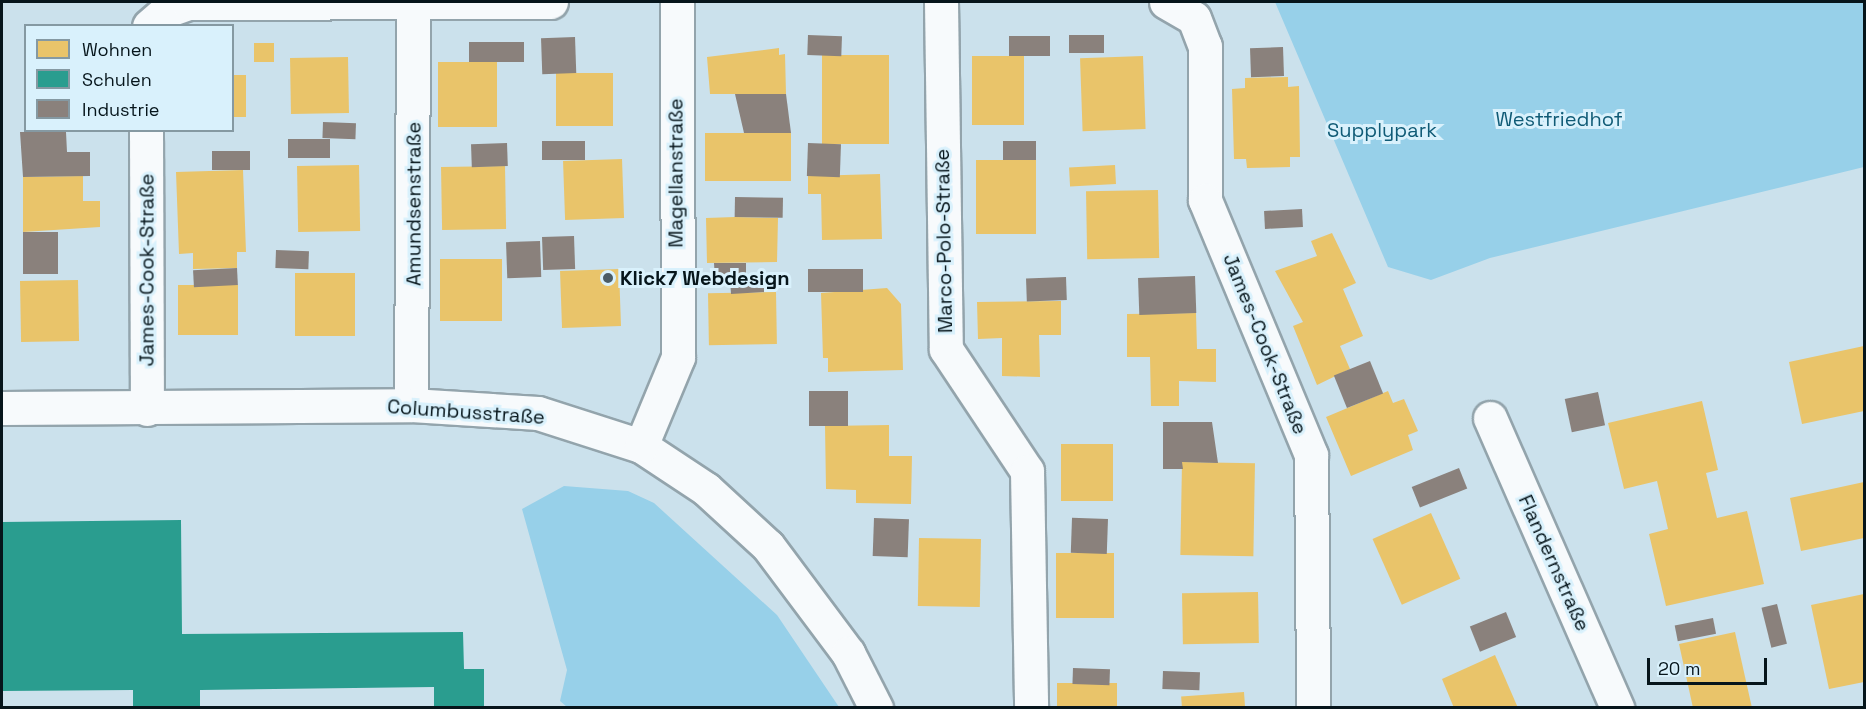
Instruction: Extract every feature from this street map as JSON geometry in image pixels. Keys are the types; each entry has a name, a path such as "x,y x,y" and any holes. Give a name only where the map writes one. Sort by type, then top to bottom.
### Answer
{"street":[{"path":"151,24 166,11 188,3 551,2"},
{"name":"Magellanstraße","path":"641,446 678,357 677,2"},
{"name":"Marco-Polo-Straße","path":"941,2 946,349 1027,471 1031,708"},
{"name":"James-Cook-Straße","path":"1166,2 1194,18 1205,46 1206,200 1311,455 1313,708"},
{"name":"Amundsenstraße","path":"411,405 413,3"},
{"name":"James-Cook-Straße","path":"146,132 147,409"},
{"name":"Columbusstraße","path":"2,408 147,409 411,405 537,413 641,446 706,489 768,546 848,653 876,708"},
{"name":"Flandernstraße","path":"1490,418 1617,708"}],"green space":[{"name":"Westfriedhof","path":"1275,2 1864,2 1864,167 1490,258 1431,280 1388,267"},
{"path":"564,486 628,491 654,503 777,615 839,707 567,707 560,701 567,670 522,509"}],"building: Wohnen":[{"path":"254,43 274,43 274,62 254,62"},
{"path":"779,48 779,55 785,54 786,94 710,94 707,57"},
{"path":"822,55 889,55 889,144 822,144"},
{"path":"972,56 1024,56 1024,125 972,125"},
{"path":"1143,56 1146,129 1083,131 1080,58"},
{"path":"348,57 349,113 291,114 290,58"},
{"path":"438,62 497,62 497,127 438,127"},
{"path":"556,73 613,73 613,126 556,126"},
{"path":"234,75 246,75 246,117 234,117"},
{"path":"1288,77 1288,87 1299,86 1300,157 1290,157 1290,167 1247,168 1246,159 1234,159 1232,89 1245,88 1245,78"},
{"path":"705,133 791,133 791,181 705,181"},
{"path":"622,159 624,218 565,220 563,161"},
{"path":"976,160 1036,160 1036,234 976,234"},
{"path":"359,165 360,231 298,232 297,166"},
{"path":"1115,165 1116,184 1070,186 1069,167"},
{"path":"505,166 506,229 442,230 441,167"},
{"path":"243,170 246,252 237,252 237,268 193,269 193,253 179,254 176,172"},
{"path":"880,174 882,239 822,240 821,194 808,194 808,176"},
{"path":"83,176 83,201 100,201 100,227 23,232 23,177"},
{"path":"1158,190 1159,258 1087,259 1086,191"},
{"path":"706,218 778,218 777,262 707,263"},
{"path":"1332,233 1356,283 1343,289 1363,336 1340,346 1350,369 1317,385 1293,326 1303,322 1275,271 1317,256 1311,241"},
{"path":"440,259 502,259 502,321 440,321"},
{"path":"619,269 621,326 562,328 560,271"},
{"path":"295,273 355,273 355,336 295,336"},
{"path":"78,280 79,341 21,342 20,281"},
{"path":"178,285 238,285 238,335 178,335"},
{"path":"887,288 901,304 903,370 828,372 828,358 823,358 821,293"},
{"path":"776,292 777,344 709,345 708,293"},
{"path":"1061,301 1061,335 1039,335 1040,377 1002,376 1002,338 978,339 977,302"},
{"path":"1196,313 1197,349 1216,349 1216,382 1179,381 1179,406 1151,406 1150,357 1127,357 1127,314"},
{"path":"1864,346 1864,411 1802,424 1789,362"},
{"path":"1388,391 1393,403 1404,399 1418,431 1408,435 1413,450 1351,476 1326,417"},
{"path":"1702,401 1718,470 1706,473 1717,518 1747,511 1764,584 1666,606 1649,534 1668,529 1657,481 1624,489 1608,423"},
{"path":"889,425 889,456 912,456 911,504 856,503 856,490 826,489 825,426"},
{"path":"1061,444 1113,444 1113,501 1061,501"},
{"path":"1182,462 1255,463 1253,556 1180,555"},
{"path":"1864,482 1864,538 1801,551 1790,498"},
{"path":"1431,513 1460,579 1402,605 1373,539"},
{"path":"919,538 981,539 980,607 918,606"},
{"path":"1056,553 1114,553 1114,618 1056,618"},
{"path":"1258,592 1259,643 1183,644 1182,593"},
{"path":"1864,594 1864,682 1829,689 1811,605"},
{"path":"1735,632 1752,708 1693,708 1679,644"},
{"path":"1495,655 1518,708 1454,708 1442,679"},
{"path":"1057,683 1117,683 1117,708 1057,708"},
{"path":"1244,692 1245,708 1182,708 1181,696"}],"building: Schulen":[{"path":"181,520 182,634 463,632 464,669 484,669 484,707 434,708 434,687 200,690 200,708 133,708 133,690 2,691 2,522"}],"building: Industrie":[{"path":"808,35 842,36 841,56 807,55"},
{"path":"1069,35 1104,35 1104,53 1069,53"},
{"path":"1009,36 1050,36 1050,56 1009,56"},
{"path":"575,37 576,73 542,74 541,38"},
{"path":"469,42 524,42 524,62 469,62"},
{"path":"1283,47 1284,76 1251,77 1250,48"},
{"path":"735,94 786,94 791,133 744,133"},
{"path":"323,122 356,123 355,139 322,138"},
{"path":"20,132 66,132 67,152 90,152 90,176 23,177"},
{"path":"288,139 330,139 330,158 288,158"},
{"path":"542,141 585,141 585,160 542,160"},
{"path":"1003,141 1036,141 1036,160 1003,160"},
{"path":"507,143 508,166 472,167 471,144"},
{"path":"808,143 841,144 840,177 807,176"},
{"path":"212,151 250,151 250,170 212,170"},
{"path":"735,197 783,198 783,218 735,217"},
{"path":"1302,209 1303,227 1265,229 1264,211"},
{"path":"23,232 58,232 58,274 23,274"},
{"path":"574,236 575,269 543,270 542,237"},
{"path":"540,241 541,277 507,278 506,242"},
{"path":"276,250 309,251 308,269 275,268"},
{"path":"714,263 746,263 746,279 765,279 765,292 731,294 730,279 715,280"},
{"path":"237,268 238,285 194,287 193,270"},
{"path":"808,269 863,269 863,292 808,292"},
{"path":"1195,276 1196,313 1139,315 1138,278"},
{"path":"1066,277 1067,300 1027,301 1026,278"},
{"path":"1370,361 1383,393 1347,408 1334,376"},
{"path":"809,391 848,391 848,426 809,426"},
{"path":"1598,392 1605,425 1572,432 1565,399"},
{"path":"1163,422 1212,422 1218,463 1182,462 1183,469 1163,469"},
{"path":"1459,468 1467,488 1420,508 1412,487"},
{"path":"874,518 909,519 908,557 873,556"},
{"path":"1072,518 1108,519 1107,554 1071,553"},
{"path":"1777,604 1787,644 1771,648 1761,608"},
{"path":"1506,612 1516,637 1480,652 1470,627"},
{"path":"1713,618 1716,634 1678,641 1675,625"},
{"path":"1073,668 1110,669 1109,685 1072,684"},
{"path":"1163,671 1200,672 1199,690 1162,689"}],"place":[{"name":"Klick7 Webdesign","path":"608,278"}],"park label":[{"name":"Supplypark","path":"1382,130"}]}
